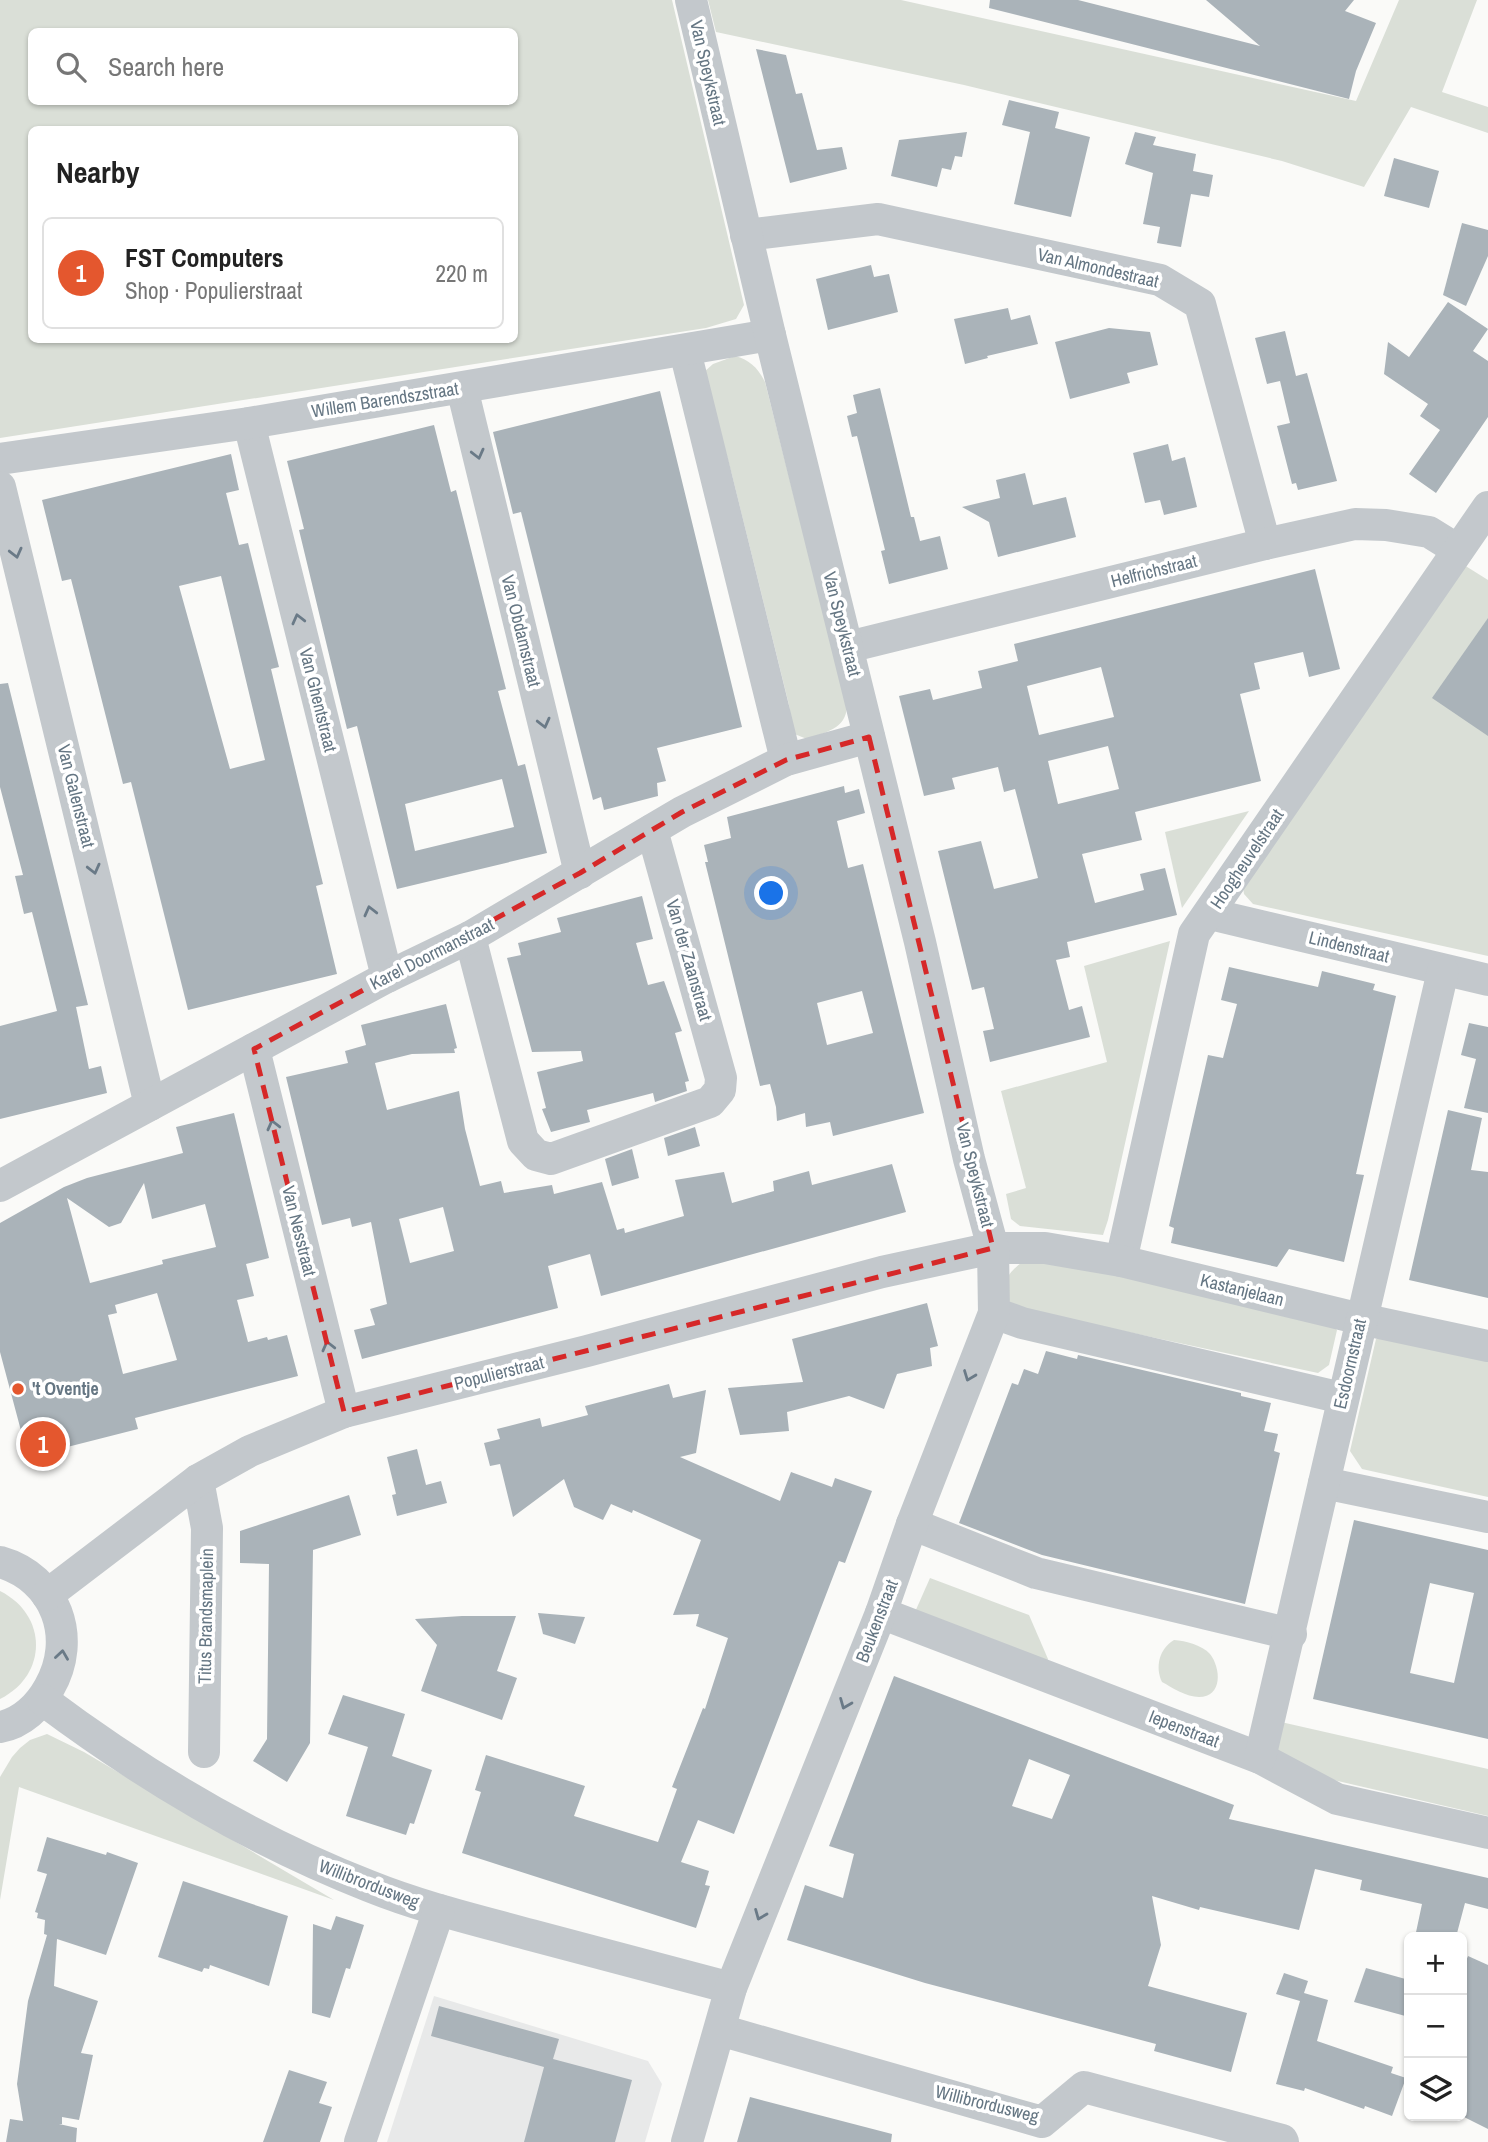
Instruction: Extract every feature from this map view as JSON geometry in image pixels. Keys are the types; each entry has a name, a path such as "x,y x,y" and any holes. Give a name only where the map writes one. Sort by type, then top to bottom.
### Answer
{"street":[{"name":"Van Speykstraat","path":"691,0 770,335 933,997 969,1159 993,1248"},
{"name":"Van Almondestraat","path":"746,235 878,219 1160,280 1200,304 1265,544"},
{"name":"Willem Barendszstraat","path":"0,459 249,423 770,335"},
{"path":"685,351 786,760"},
{"name":"Van Obdamstraat","path":"462,388 580,873"},
{"name":"Van Ghentstraat","path":"249,423 387,977"},
{"name":"Van Galenstraat","path":"0,487 150,1105"},
{"name":"Hoogheuvelstraat","path":"1121,1261 1194,934 1488,507"},
{"name":"Helfrichstraat","path":"848,647 1355,524 1386,525 1429,532 1458,550"},
{"name":"Karel Doormanstraat","path":"0,1186 387,977 470,936 682,812 786,760 869,737"},
{"name":"Van der Zaanstraat","path":"470,936 523,1141 536,1155 551,1159 710,1102 720,1090 721,1078 652,830"},
{"name":"Lindenstraat","path":"1209,914 1488,980"},
{"name":"Esdoornstraat","path":"1260,1758 1291,1634 1342,1398 1443,971"},
{"name":"Van Nesstraat","path":"254,1049 344,1412"},
{"name":"Kastanjelaan","path":"993,1248 1045,1248 1121,1261 1361,1319 1488,1346"},
{"name":"Beukenstraat","path":"687,2142 731,1988 881,1613 912,1524 994,1313 993,1248"},
{"name":"Populierstraat","path":"47,1595 198,1480 250,1451 344,1412 600,1348 882,1272 993,1248"},
{"path":"994,1313 1022,1324 1342,1398"},
{"name":"Titus Brandsmaplein","path":"198,1480 206,1528 204,1752"},
{"path":"1324,1483 1488,1517"},
{"path":"912,1524 1036,1573 1291,1634"},
{"path":"0,1562 32,1578 47,1595 59,1618 64,1645 59,1671 43,1700 29,1713 0,1727"},
{"name":"Iepenstraat","path":"881,1613 1260,1758 1336,1799 1488,1833"},
{"name":"Willibrordusweg","path":"43,1700 167,1786 271,1843 369,1886 439,1910 731,1988"},
{"path":"360,2142 439,1910"},
{"name":"Willibrordusweg","path":"720,2030 1042,2122 1084,2087 1283,2142"}],"highlighted area":[{"path":"869,737 993,1248 344,1412 254,1049 580,873 682,812 786,760"}],"shaded area":[{"path":"0,0 672,0 744,305 736,319 706,328 0,438"},
{"path":"708,0 901,0 1356,101 1399,0 1477,0 1442,92 1488,107 1488,133 1411,107 1364,187 1282,161 964,85 716,32"},
{"path":"735,356 753,365 765,382 847,706 846,714 839,725 807,739 792,733 789,705 704,372 713,364"},
{"path":"1464,565 1488,580 1488,956 1253,904 1244,894 1243,887"},
{"path":"1249,811 1182,908 1165,832"},
{"path":"1170,941 1103,1235 1020,1226 1011,1219 1006,1194 1026,1188 1001,1091 1107,1062 1084,966"},
{"path":"1026,1260 1055,1261 1326,1318 1337,1330 1329,1365 1318,1373 1035,1312 1019,1316 1009,1300 1006,1286 1011,1273"},
{"path":"1390,1334 1488,1356 1488,1497 1362,1469 1350,1451 1376,1339"},
{"path":"930,1578 1029,1615 1047,1662 915,1612"},
{"path":"0,1591 16,1602 27,1615 34,1629 36,1645 34,1661 27,1675 16,1688 0,1699"},
{"path":"1174,1640 1203,1648 1214,1660 1218,1681 1207,1696 1194,1697 1162,1682 1160,1659 1165,1648"},
{"path":"1281,1722 1488,1769 1488,1816 1312,1775 1275,1750"},
{"path":"47,1734 84,1752 334,1900 19,1787 0,1900 0,1777 20,1748 30,1740"},
{"path":"434,1996 648,2061 662,2084 645,2142 387,2142"}],"building":[{"path":"990,0 1078,0 1260,46 1206,0 1354,0 1345,11 1376,23 1356,71 1349,99 989,8"},
{"path":"756,49 786,55 796,94 802,93 817,150 842,147 847,169 790,183"},
{"path":"1009,100 1059,112 1055,128 1090,137 1071,217 1014,204 1030,132 1002,125"},
{"path":"967,132 962,157 955,156 951,170 942,168 937,187 891,176 899,140"},
{"path":"1135,132 1156,137 1153,145 1196,154 1193,171 1213,175 1209,197 1191,194 1181,247 1157,243 1160,227 1143,224 1153,173 1125,164"},
{"path":"1394,158 1439,171 1429,208 1384,196"},
{"path":"1462,223 1488,230 1488,256 1466,306 1443,295"},
{"path":"871,265 874,277 889,274 898,312 828,330 816,279"},
{"path":"1448,302 1488,329 1473,351 1488,361 1488,417 1436,493 1409,474 1440,430 1420,416 1428,404 1384,374 1388,342 1409,357"},
{"path":"1008,308 1011,320 1030,315 1038,344 965,364 954,319"},
{"path":"1109,328 1150,332 1158,365 1127,373 1130,383 1070,399 1055,342"},
{"path":"1285,331 1296,376 1307,373 1337,481 1298,490 1296,483 1292,484 1277,426 1290,423 1280,381 1267,384 1255,338"},
{"path":"880,388 911,517 914,517 920,541 940,536 948,569 889,584 881,551 885,550 857,436 852,437 847,416 857,413 853,395"},
{"path":"660,391 742,727 657,748 666,781 657,783 658,796 604,810 601,797 593,800 521,512 513,514 493,432"},
{"path":"434,425 451,492 456,490 506,689 498,691 518,766 525,764 547,853 397,889 357,726 347,729 299,530 304,529 287,461","holes":["502,779 514,827 415,851 405,804"]},
{"path":"1168,444 1172,461 1185,457 1197,507 1164,515 1160,500 1145,503 1133,453"},
{"path":"231,454 239,490 226,493 239,545 248,543 279,667 271,669 323,884 316,886 337,974 188,1010 131,782 123,784 71,579 62,581 42,500","holes":["221,576 265,760 230,769 179,586"]},
{"path":"1025,473 1033,505 1066,497 1076,537 998,557 989,522 962,507 1000,498 996,480"},
{"path":"1315,569 1340,669 1309,677 1303,652 1254,663 1260,689 1240,694 1261,781 1135,812 1142,840 1082,854 1095,903 1144,890 1140,874 1165,868 1177,915 1067,942 1070,957 1056,960 1069,1010 1082,1006 1090,1037 990,1062 983,1031 994,1029 984,987 972,990 938,851 981,841 994,889 1038,878 1015,789 1004,792 998,767 952,778 955,789 924,796 899,696 930,689 933,700 982,688 978,671 1018,661 1014,644","holes":["1101,667 1114,717 1039,735 1027,686","1108,746 1119,789 1058,804 1048,761"]},
{"path":"1488,618 1488,736 1432,698"},
{"path":"8,683 88,1005 76,1007 89,1069 101,1066 107,1093 0,1119 0,1026 57,1011 32,912 24,914 15,876 23,875 0,787 0,684"},
{"path":"844,786 845,793 859,789 865,813 837,821 848,868 863,864 924,1113 833,1136 830,1122 806,1127 805,1113 777,1121 770,1084 760,1086 705,862 708,862 704,845 731,838 727,817","holes":["862,991 873,1033 827,1045 817,1003"]},
{"path":"642,896 653,939 636,943 648,985 664,981 682,1031 675,1033 689,1081 685,1082 687,1091 655,1102 653,1093 587,1110 590,1122 551,1132 542,1109 546,1108 537,1072 583,1061 581,1051 532,1052 507,958 521,955 518,943 561,932 557,918"},
{"path":"1229,967 1318,987 1322,971 1375,984 1373,990 1396,996 1356,1174 1364,1175 1344,1262 1289,1249 1277,1267 1171,1243 1174,1228 1169,1226 1208,1055 1223,1058 1237,1004 1221,1000"},
{"path":"446,1004 457,1048 454,1049 455,1053 412,1054 375,1063 387,1110 459,1091 465,1129 480,1186 501,1181 504,1193 552,1185 554,1194 602,1182 617,1230 624,1228 625,1233 684,1216 675,1180 724,1172 732,1203 774,1191 773,1181 809,1171 812,1185 892,1164 906,1212 601,1296 590,1254 548,1266 558,1308 362,1359 354,1330 375,1325 370,1309 387,1304 371,1222 352,1227 350,1218 322,1225 286,1077 348,1063 345,1051 366,1045 361,1025","holes":["443,1207 454,1251 410,1263 399,1219"]},
{"path":"1469,1023 1488,1027 1488,1113 1464,1108 1476,1059 1461,1055"},
{"path":"1448,1110 1482,1118 1471,1170 1488,1172 1488,1298 1409,1280"},
{"path":"234,1113 269,1258 246,1264 254,1296 237,1300 248,1342 287,1335 298,1376 135,1418 138,1429 28,1457 0,1352 0,1223 64,1187 87,1178 183,1153 176,1127","holes":["144,1183 152,1219 205,1204 216,1247 162,1260 163,1264 90,1283 67,1198 109,1227 121,1223","157,1293 177,1360 123,1374 108,1315 117,1313 115,1305"]},
{"path":"695,1127 700,1146 668,1156 664,1138"},
{"path":"632,1149 639,1178 612,1186 605,1159"},
{"path":"927,1303 938,1346 930,1348 932,1366 897,1374 884,1409 849,1396 787,1412 789,1431 740,1435 728,1388 803,1382 792,1339"},
{"path":"1046,1351 1077,1359 1078,1355 1241,1393 1241,1396 1271,1403 1264,1431 1278,1434 1274,1451 1280,1453 1245,1604 1042,1555 959,1523 1012,1383 1018,1385 1024,1369 1038,1374"},
{"path":"669,1384 673,1398 706,1390 696,1453 680,1457 780,1501 791,1472 832,1487 835,1478 872,1491 845,1563 839,1561 734,1834 698,1820 681,1862 709,1871 705,1885 710,1886 696,1928 462,1853 481,1792 475,1790 486,1755 585,1786 574,1816 658,1842 677,1789 672,1787 703,1708 705,1709 728,1638 696,1626 699,1614 673,1615 701,1540 633,1510 632,1513 611,1504 603,1520 574,1507 564,1479 513,1517 500,1464 490,1466 484,1443 500,1439 497,1429 540,1418 542,1427 588,1415 585,1406"},
{"path":"417,1449 426,1485 441,1481 447,1503 397,1516 392,1495 396,1494 387,1457"},
{"path":"349,1495 361,1535 313,1550 310,1743 287,1782 253,1761 267,1739 269,1564 240,1563 240,1531"},
{"path":"1354,1520 1488,1550 1488,1739 1313,1699","holes":["1430,1583 1474,1593 1454,1683 1410,1673"]},
{"path":"538,1613 585,1617 575,1644 543,1634"},
{"path":"516,1616 497,1671 517,1678 502,1720 421,1691 437,1645 415,1619"},
{"path":"894,1676 1234,1805 1229,1819 1488,1878 1488,1909 1465,1903 1457,1932 1416,1932 1422,1904 1360,1890 1362,1880 1315,1869 1299,1930 1200,1907 1199,1910 1152,1896 1161,1945 1148,1986 1247,2013 1231,2072 1154,2051 1156,2044 925,1983 787,1940 805,1885 843,1898 854,1854 829,1846","holes":["1029,1759 1070,1775 1052,1819 1012,1806"]},
{"path":"343,1695 405,1714 392,1756 432,1770 414,1824 410,1823 406,1835 346,1816 368,1747 328,1734"},
{"path":"47,1837 138,1863 106,1955 57,1939 54,1986 98,2001 81,2053 93,2055 79,2120 62,2117 62,2124 59,2124 77,2128 76,2142 6,2142 10,2119 23,2121 17,2084 28,2001 47,1935 44,1934 45,1920 37,1918 38,1913 35,1912 47,1874 37,1871"},
{"path":"183,1881 288,1916 269,1986 210,1965 209,1969 204,1968 202,1972 158,1957"},
{"path":"336,1916 364,1925 350,1969 346,1968 330,2018 312,2013 313,1924 331,1930"},
{"path":"1468,1956 1488,1965 1488,2129 1467,2118"},
{"path":"1366,1968 1404,1979 1404,2016 1354,2002"},
{"path":"1284,1973 1308,1981 1304,1993 1328,2000 1317,2041 1393,2067 1391,2073 1404,2077 1392,2116 1305,2088 1304,2091 1276,2084 1300,2001 1276,1994"},
{"path":"439,2006 559,2039 553,2059 632,2080 615,2142 524,2142 544,2067 431,2036"},
{"path":"289,2070 327,2082 319,2103 332,2107 320,2142 263,2142"},
{"path":"750,2097 892,2134 891,2142 737,2142"}],"place":[{"name":"'t Oventje","path":"18,1389"},
{"name":"FST Computers","path":"43,1444"}]}
